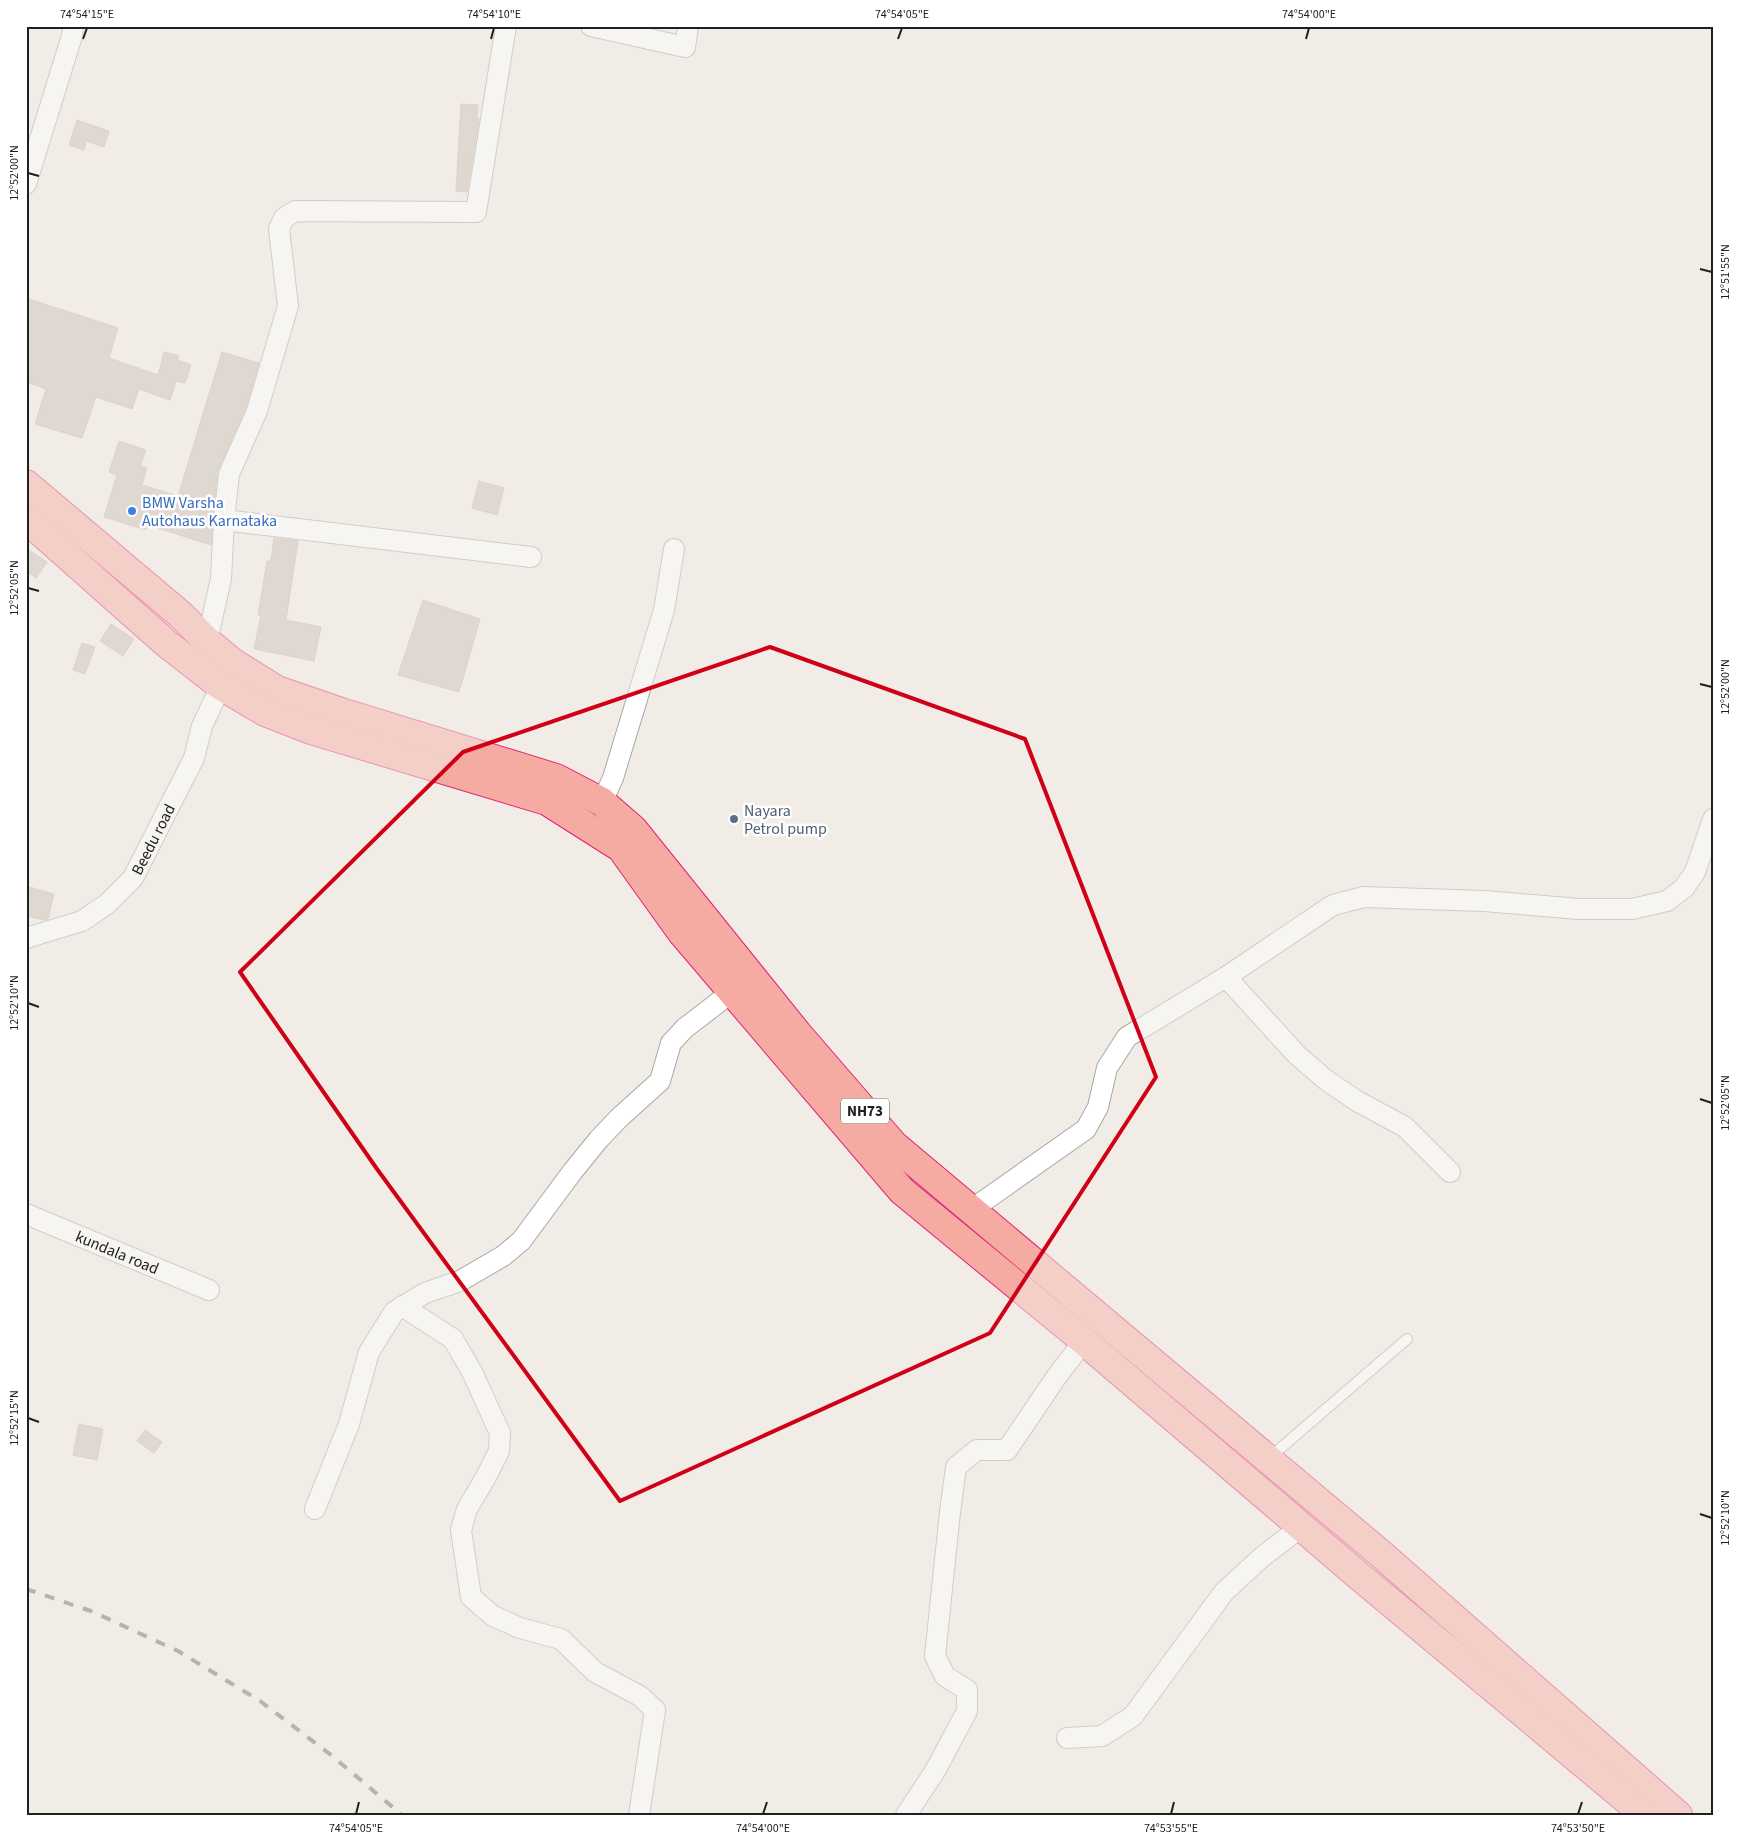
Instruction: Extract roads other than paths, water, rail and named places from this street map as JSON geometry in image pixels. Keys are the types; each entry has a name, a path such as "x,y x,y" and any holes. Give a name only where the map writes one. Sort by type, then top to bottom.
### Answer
{"highway":[{"name":"NH73","path":"26,484 181,615 232,662 277,690 341,712 556,778 602,802 634,829 798,1034 894,1145 1388,1561 1678,1815"},
{"name":"NH73","path":"26,519 167,644 221,686 265,712 311,730 547,801 621,848 682,933 902,1191 1084,1341 1301,1527 1645,1815"}],"street":[{"path":"26,184 72,36 73,26"},
{"path":"207,641 221,579 229,474 257,411 288,306 279,229 284,218 296,211 476,212 506,26"},
{"path":"591,26 685,47 688,26"},
{"path":"224,520 531,557"},
{"path":"602,802 614,778 664,610 674,549"},
{"name":"Beedu road","path":"26,938 82,921 107,904 133,878 194,758 202,726 221,686"},
{"path":"971,1210 1086,1129 1098,1107 1107,1068 1126,1038 1226,977 1334,905 1364,897 1484,901 1579,909 1632,909 1667,901 1684,888 1694,872 1713,819"},
{"path":"1226,977 1297,1055 1319,1074 1357,1101 1405,1127 1450,1172"},
{"path":"315,1508 349,1424 369,1352 394,1312 425,1293 460,1281 503,1256 522,1241 599,1139 660,1081 671,1043 685,1028 732,992"},
{"name":"kundala road","path":"26,1214 209,1290"},
{"path":"402,1306 453,1339 484,1396 500,1433 500,1451 467,1509 461,1530 471,1597 493,1616 520,1628 561,1639 596,1672 640,1696 655,1710 639,1815"},
{"path":"906,1815 935,1770 967,1711 967,1690 945,1676 935,1656 956,1467 977,1450 1006,1450 1057,1376 1084,1341"},
{"path":"1067,1738 1102,1736 1133,1716 1224,1592 1262,1557 1301,1527"}],"lane":[{"path":"1267,1459 1407,1339"}],"railway":[{"path":"26,1589 91,1611 178,1651 260,1701 331,1755 402,1815"}],"place":[{"name":"BMW Varsha Autohaus Karnataka","path":"132,511"},
{"name":"Nayara Petrol pump","path":"734,819"}]}
